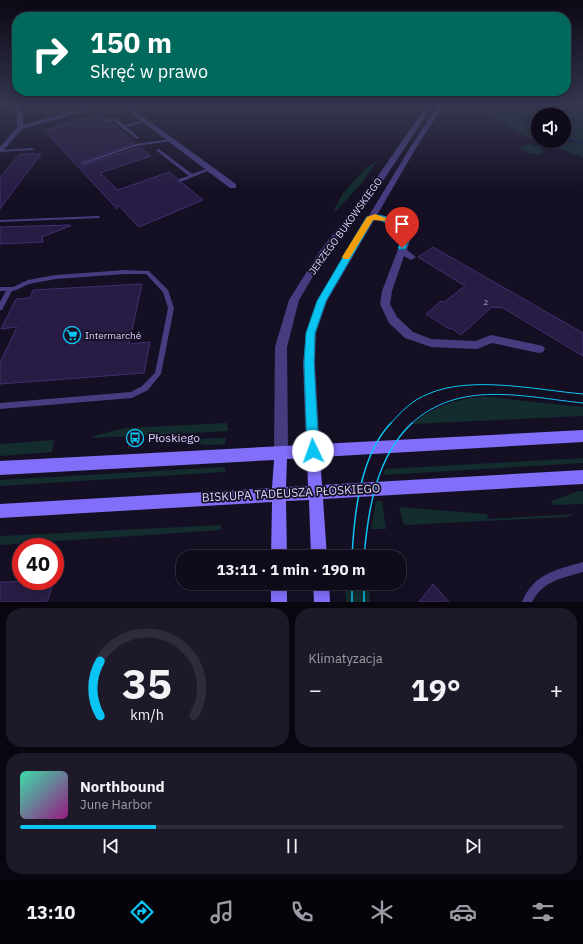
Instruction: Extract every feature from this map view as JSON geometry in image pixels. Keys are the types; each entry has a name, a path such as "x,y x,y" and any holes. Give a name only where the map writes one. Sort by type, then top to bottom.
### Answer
{"main road":[{"path":"0,468 583,436"},
{"path":"313,451 320,550"},
{"path":"279,550 281,452"},
{"name":"BISKUPA TADEUSZA PŁOSKIEGO","path":"0,511 583,477"},
{"path":"279,590 279,602"},
{"path":"321,590 322,602"}],"street":[{"path":"0,151 16,133"},
{"path":"161,133 233,186"},
{"name":"JERZEGO BUKOWSKIEGO","path":"281,452 280,347 294,300 322,254 374,188 411,133"},
{"name":"JERZEGO BUKOWSKIEGO","path":"313,451 309,363 311,333 322,301 370,218 422,133"},
{"path":"370,218 379,217 394,223 402,228 405,233 406,239 387,291 385,304 393,320 409,335 431,343 477,346 491,340 539,349"},
{"path":"401,250 411,257"}],"lane":[{"path":"131,133 137,138"},
{"path":"83,163 136,145 171,140"},
{"path":"0,151 32,149"},
{"path":"158,150 192,176"},
{"path":"181,180 210,169"},
{"path":"0,221 98,217"},
{"path":"0,290 10,289 40,279 56,277 125,272 147,272 166,292 171,308 158,374 145,388 132,395 0,406"},
{"path":"0,308 10,289"},
{"path":"527,602 531,594 546,578 583,567"}],"green space":[{"path":"521,133 531,133 531,138 528,137"},
{"path":"571,133 583,133 583,157 558,148 571,148"},
{"path":"528,144 531,145 531,148 541,148 544,151 538,155 521,150 520,147"},
{"path":"378,160 360,185 337,210 334,210 343,193 365,169"},
{"path":"481,397 496,397 583,407 583,416 412,424 428,413 444,405"},
{"path":"227,423 228,431 92,438 93,436 126,428"},
{"path":"226,438 225,444 214,445 167,442 168,440"},
{"path":"54,440 52,452 0,456 0,444"},
{"path":"583,458 583,463 383,475 385,469"},
{"path":"225,467 225,472 0,486 0,480"},
{"path":"583,491 583,504 552,505 551,501"},
{"path":"376,501 382,501 386,529 371,529"},
{"path":"399,507 487,514 488,519 575,514 567,517 404,525"},
{"path":"221,525 221,530 64,541 64,538 12,538 12,544 0,545 0,536"},
{"path":"345,590 369,590 370,602 346,602"}],"building":[{"path":"47,133 123,133 135,143 80,162 81,164 84,165 140,147 151,156 100,173 118,190 169,172 178,179 178,182 181,182 203,200 139,227 118,205 117,209"},
{"path":"20,154 41,154 0,209 0,177"},
{"path":"70,225 42,237 43,242 0,244 0,227"},
{"path":"433,247 583,333 583,356 503,308 492,307 461,335 426,314 441,301 444,302 465,286 418,257"},
{"name":"Intermarché","path":"142,284 129,344 150,342 144,373 0,384 0,363 17,327 1,329 16,299 30,298 33,290"},
{"path":"0,582 12,582 12,590 51,590 47,602 0,602"},
{"path":"433,584 449,602 419,602"}],"waterway":[{"path":"571,140 583,144"}],"tram line":[{"path":"390,424 407,407 422,397 445,388 464,385 504,385 583,394"},
{"path":"411,424 430,410 450,401 471,396 493,394 515,395 583,403"},
{"path":"353,550 357,505 366,468 372,452 381,436 391,423"},
{"path":"365,550 371,503 382,468 390,452 411,424"},
{"path":"352,590 352,602"},
{"path":"364,590 364,602"}],"slow traffic":[{"path":"347,257 370,218 379,217 385,219"}],"place":[{"name":"Intermarché","path":"72,335"},
{"name":"Płoskiego","path":"135,438"}],"route":[{"path":"313,451 309,363 311,333 322,301 370,218 379,217 402,228 406,239 402,248"}]}
